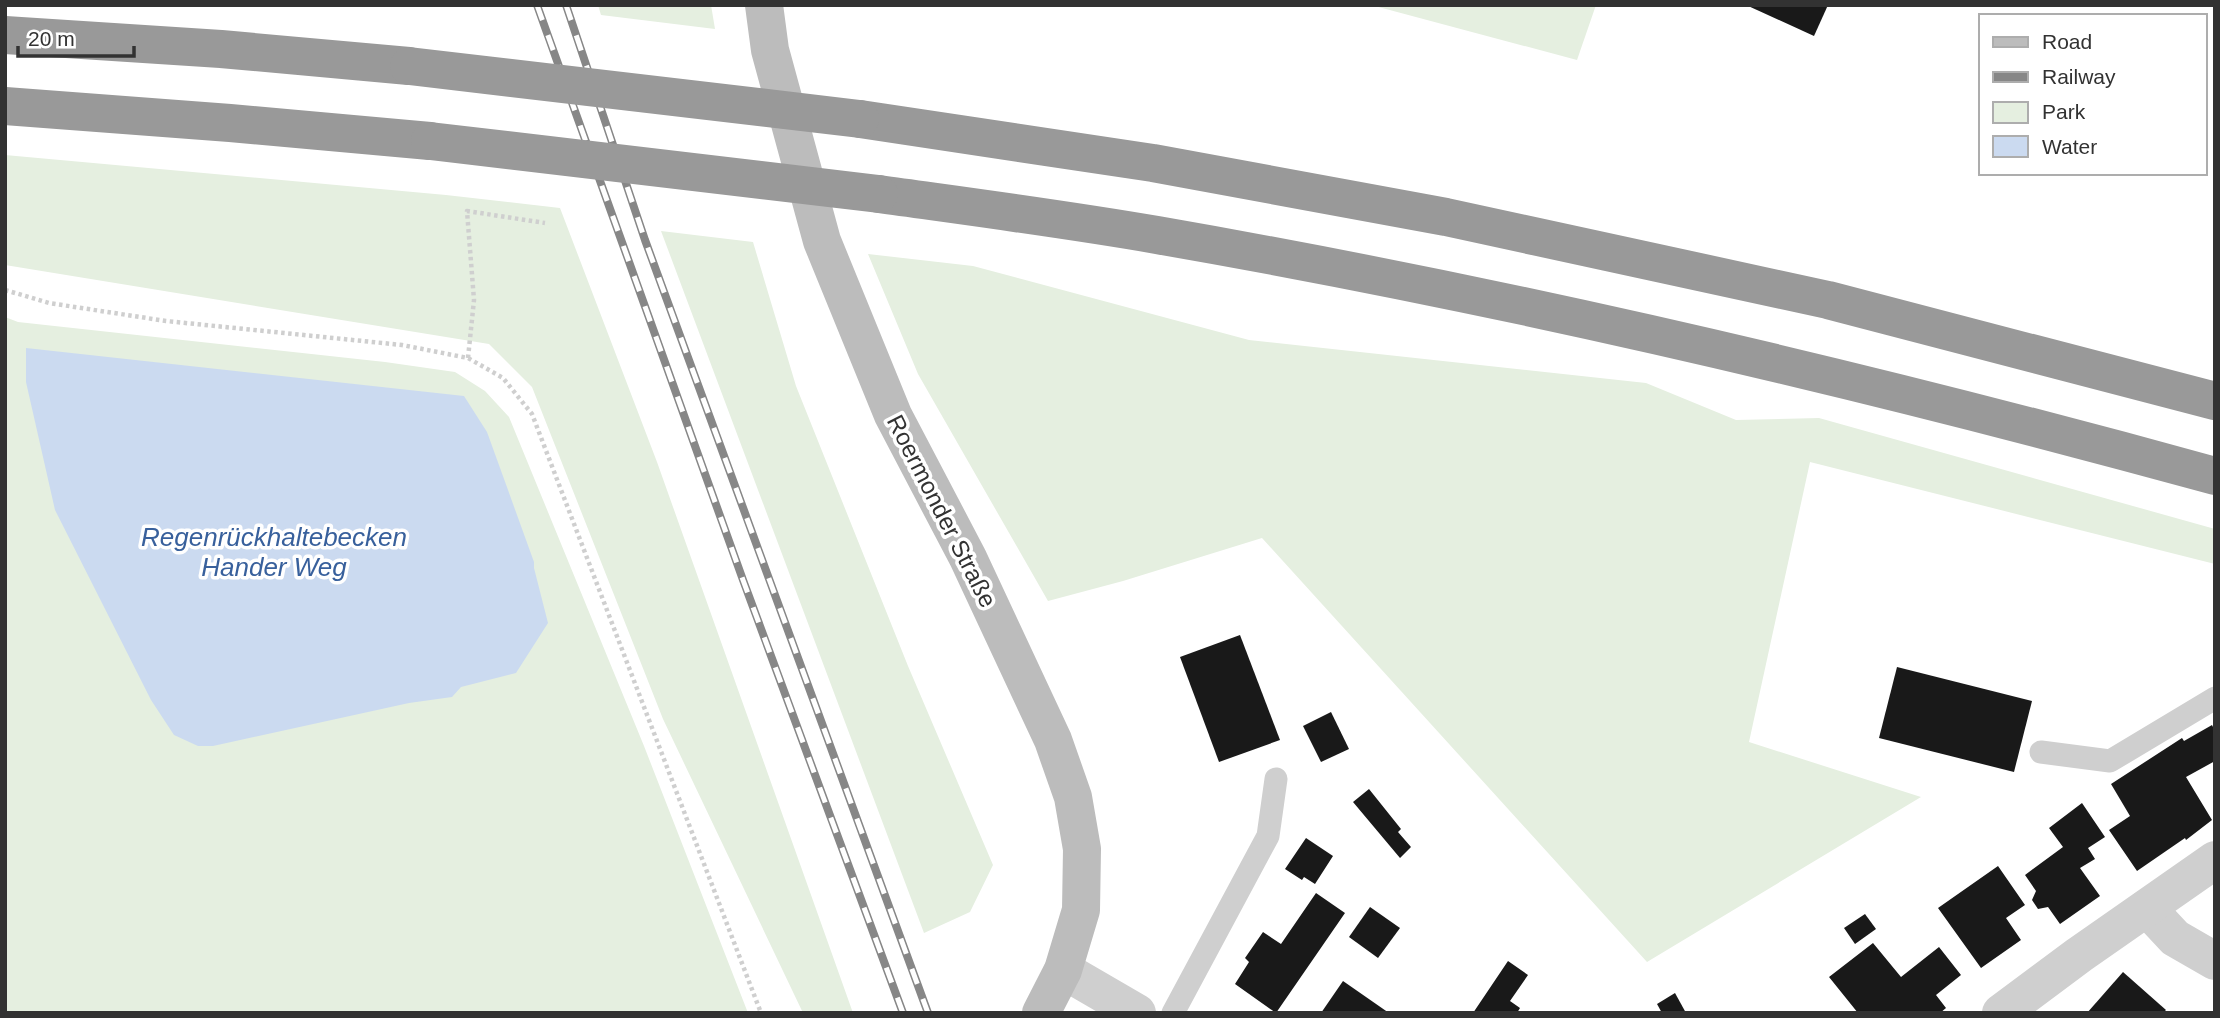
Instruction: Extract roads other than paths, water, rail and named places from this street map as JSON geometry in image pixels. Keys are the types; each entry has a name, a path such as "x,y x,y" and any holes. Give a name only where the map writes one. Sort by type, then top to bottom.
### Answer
{"highway":[{"path":"5,35 222,49 409,66 860,119 1153,163 1446,217 1828,300 2215,401"},
{"path":"5,106 430,141 879,194 1156,235 1440,289 1803,369 2215,476"}],"main road":[{"name":"Roermonder Straße","path":"764,5 770,50 822,241 832,267 894,415 968,558 1053,740 1073,797 1082,849 1080,910 1063,970 1041,1013"}],"street":[{"path":"2001,1013 2215,860"},
{"path":"2147,908 2175,939 2215,961"},
{"path":"1063,970 1137,1013"}],"lane":[{"path":"2041,752 2110,761 2215,698"},
{"path":"1173,1013 1268,836 1276,779"}],"water":[{"name":"Regenrückhaltebecken Hander Weg","path":"26,348 464,396 487,432 534,562 548,623 516,673 461,687 452,697 409,703 213,746 198,746 174,735 151,700 55,510 26,382"}],"railway":[{"path":"537,5 743,580 903,1013"},
{"path":"566,5 645,240 928,1013"}]}
